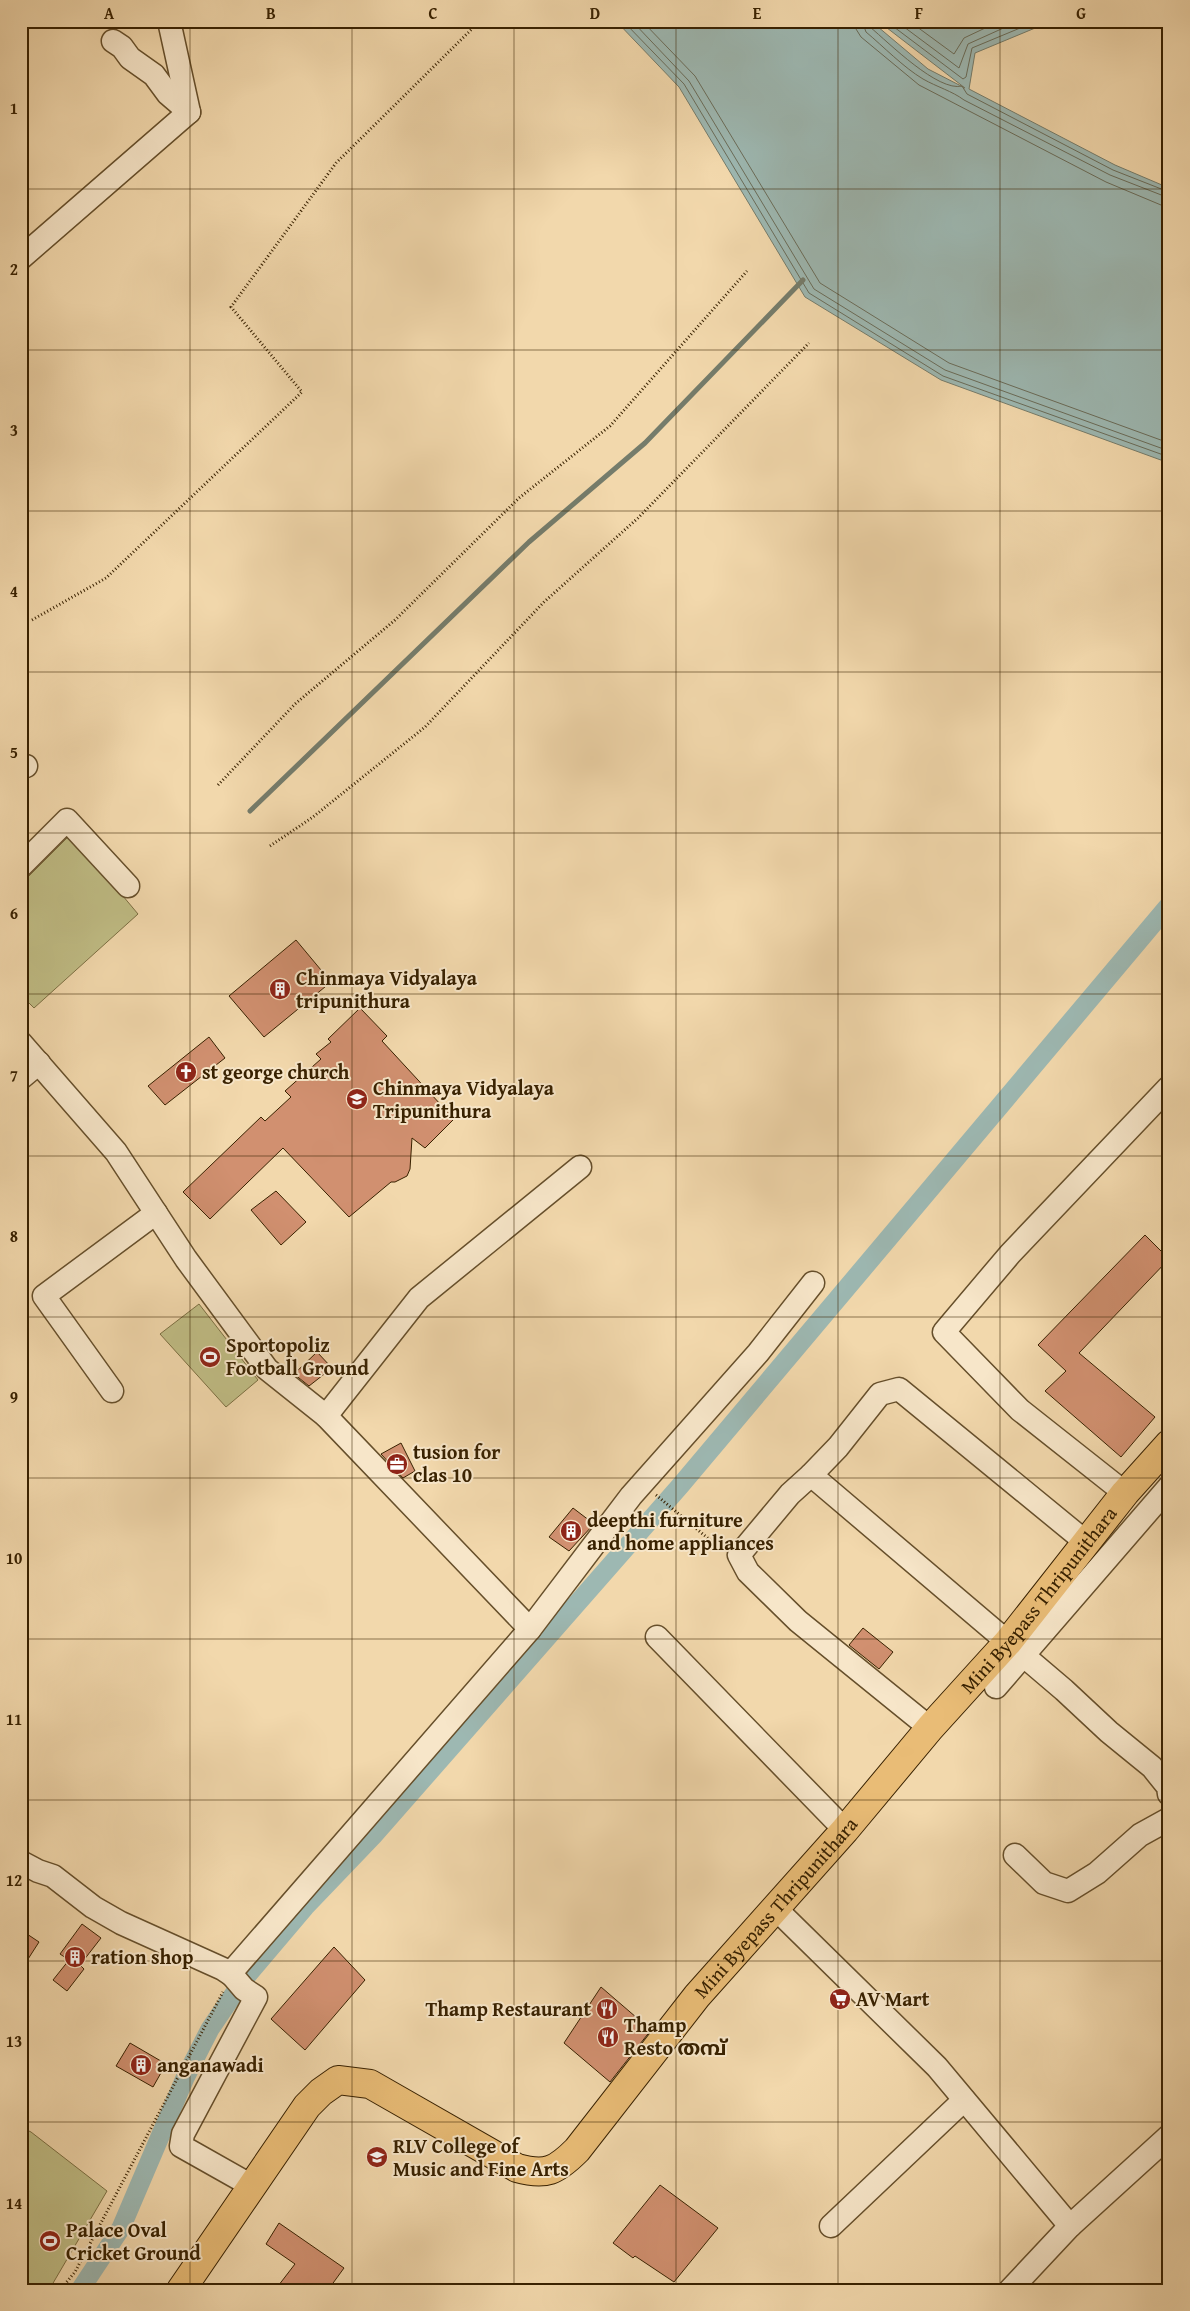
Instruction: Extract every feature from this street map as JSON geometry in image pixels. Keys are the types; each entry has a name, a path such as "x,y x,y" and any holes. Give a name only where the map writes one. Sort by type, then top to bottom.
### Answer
{"main road":[{"name":"Mini Byepass Thripunithara","path":"181,2290 307,2106 321,2092 338,2080 370,2084 517,2168 542,2173 554,2170 577,2150 697,1996 845,1830 930,1728 1016,1649 1092,1536 1125,1493 1169,1444"}],"street":[{"path":"169,21 189,112"},
{"path":"113,42 122,47 130,58 154,75 168,94 189,112"},
{"path":"21,258 189,112"},
{"path":"21,866 67,820 128,886"},
{"path":"21,1043 116,1152 186,1259 267,1369 326,1416 530,1629"},
{"path":"21,1078 39,1063"},
{"path":"1125,1493 1020,1410 944,1332 1010,1254 1168,1088"},
{"path":"326,1416 419,1298 580,1167"},
{"path":"112,1391 44,1296 156,1213"},
{"path":"237,1982 239,1962 530,1629 631,1496 758,1353 813,1283"},
{"path":"930,1728 798,1621 748,1572 739,1555 790,1494 812,1475 838,1447 880,1394 899,1389 1092,1536 1117,1547"},
{"path":"812,1475 1152,1767 1168,1787 1169,1794"},
{"path":"996,1687 1016,1649 1117,1547 1169,1487"},
{"path":"656,1637 845,1830"},
{"path":"1015,1855 1044,1883 1068,1892 1097,1873 1140,1835 1169,1819"},
{"path":"21,1862 38,1872 53,1876 93,1907 121,1923 224,1969 256,1997 183,2134 181,2146 252,2186"},
{"path":"775,1908 936,2067 1070,2226"},
{"path":"831,2226 964,2100"},
{"path":"1010,2290 1070,2226 1169,2136"}],"path":[{"path":"32,620 106,578 302,392 230,307 336,163 480,21"},
{"path":"218,785 295,704 395,620 519,498 610,426 747,270"},
{"path":"270,846 313,817 425,727 544,602 638,518 809,342"},
{"path":"650,1491 694,1528"},
{"path":"60,2290 75,2272 237,1982"}],"shaded area":[{"path":"71,834 138,914 34,1008 21,995 21,884"},
{"name":"Sportopoliz Football Ground","path":"199,1304 258,1380 226,1407 160,1334"},
{"name":"Palace Oval Cricket Ground","path":"21,2127 31,2132 107,2191 49,2290 21,2290"}],"water":[{"path":"616,21 871,21 928,69 965,88 878,21 1052,21 975,53 969,89 1115,165 1169,188 1169,463 941,380 805,297 679,87"}],"building":[{"name":"Chinmaya Vidyalaya tripunithura","path":"296,940 331,982 264,1037 229,996"},
{"path":"360,1008 387,1036 382,1041 454,1119 425,1148 412,1138 410,1169 407,1176 391,1182 349,1217 283,1148 210,1219 183,1192 261,1117 265,1121 291,1097 285,1091 321,1059 316,1054 331,1042 328,1039"},
{"name":"st george church","path":"209,1037 225,1058 165,1105 148,1086"},
{"path":"276,1191 306,1222 281,1245 251,1210"},
{"path":"1145,1235 1169,1259 1079,1353 1155,1417 1121,1457 1045,1391 1066,1371 1038,1345"},
{"path":"317,1352 332,1368 309,1386 294,1374"},
{"name":"tusion for clas 10","path":"401,1443 415,1471 403,1478 381,1454"},
{"name":"deepthi furniture and home appliances","path":"573,1508 594,1524 569,1551 549,1537"},
{"path":"863,1628 893,1652 879,1669 849,1645"},
{"name":"ration shop","path":"82,1924 101,1938 80,1965 84,1969 67,1991 53,1980 69,1960 60,1954"},
{"path":"21,1930 39,1942 21,1970"},
{"path":"334,1947 365,1980 305,2050 271,2019"},
{"name":"Thamp Resto തമ്പ്","path":"601,1987 651,2030 610,2082 564,2043"},
{"name":"anganawadi","path":"130,2043 166,2064 153,2087 116,2066"},
{"path":"660,2185 718,2228 674,2282 635,2256 633,2258 613,2243"},
{"path":"279,2223 344,2268 328,2290 275,2290 295,2264 266,2244"}],"waterway":[{"path":"250,811 529,542 645,443 803,280"},
{"path":"80,2290 121,2228 185,2078 210,2029 244,1979 305,1907 373,1836 680,1486 1169,905"}],"place":[{"name":"Chinmaya Vidyalaya tripunithura","path":"280,989"},
{"name":"st george church","path":"186,1072"},
{"name":"Chinmaya Vidyalaya Tripunithura","path":"357,1099"},
{"name":"Sportopoliz Football Ground","path":"210,1357"},
{"name":"tusion for clas 10","path":"397,1464"},
{"name":"deepthi furniture and home appliances","path":"571,1531"},
{"name":"ration shop","path":"75,1957"},
{"name":"AV Mart","path":"840,1999"},
{"name":"Thamp Restaurant","path":"607,2009"},
{"name":"Thamp Resto തമ്പ്","path":"608,2037"},
{"name":"anganawadi","path":"141,2065"},
{"name":"RLV College of Music and Fine Arts","path":"377,2157"},
{"name":"Palace Oval Cricket Ground","path":"50,2241"}]}
